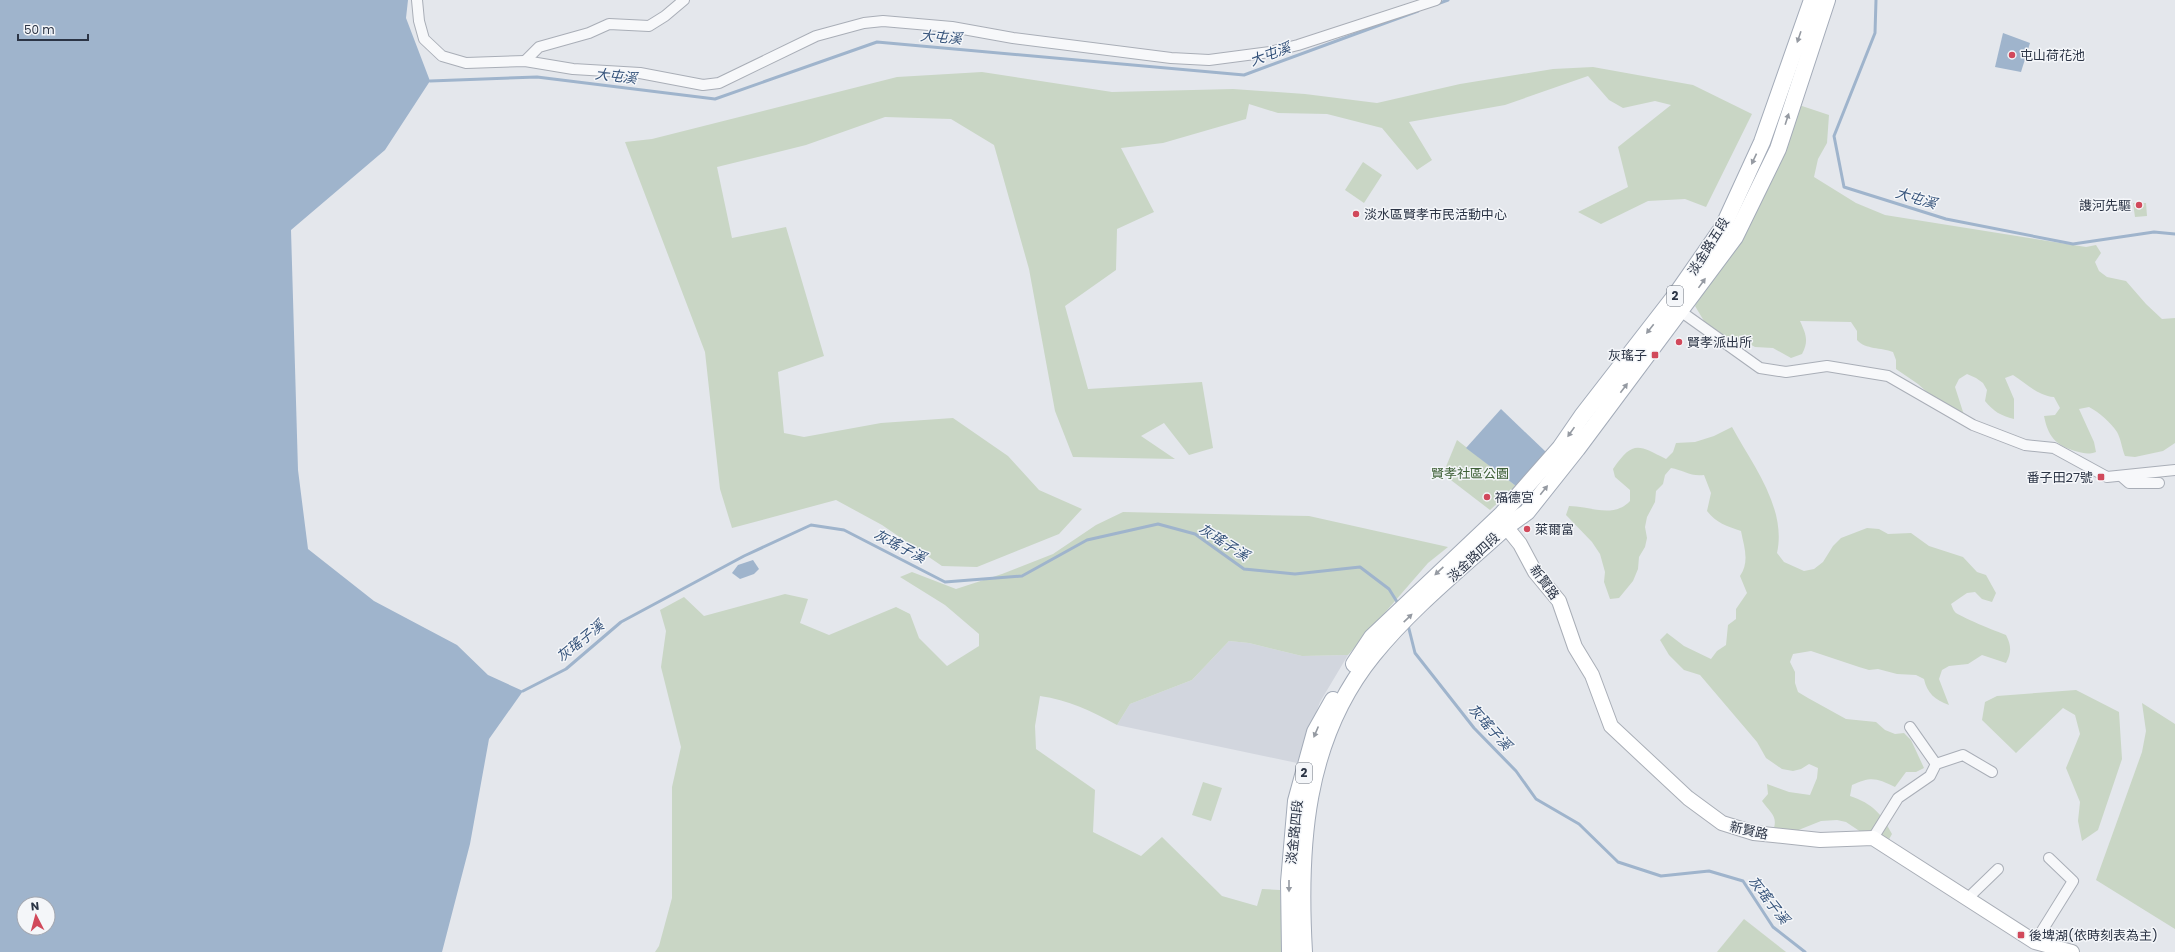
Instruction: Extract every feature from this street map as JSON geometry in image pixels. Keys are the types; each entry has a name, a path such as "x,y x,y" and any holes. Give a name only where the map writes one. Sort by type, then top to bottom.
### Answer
{"main road":[{"name":"淡金路五段","path":"1675,308 1722,227 1762,142 1812,0"},
{"name":"淡金路五段","path":"1466,547 1502,522 1560,448 1582,416 1735,237 1778,149 1827,0"},
{"name":"淡金路四段","path":"1417,600 1502,522"},
{"name":"淡金路四段","path":"1417,600 1466,547"},
{"name":"2","path":"1392,624 1417,600"},
{"name":"淡金路四段","path":"1290,952 1289,882 1296,801 1315,732 1345,678 1372,637 1392,624"},
{"name":"淡金路四段","path":"1304,952 1302,883 1304,828 1312,780 1326,737 1348,690 1392,624"}],"street":[{"path":"416,0 419,21 424,39 442,56 466,63 525,61 573,69 640,74 703,85 718,83 816,36 864,23 883,21 952,27 1013,38 1171,58 1209,60 1270,52 1298,45 1436,0"},
{"path":"525,61 539,47 589,33 609,24 649,26 684,0"},
{"path":"1675,308 1760,368 1786,372 1827,366 1888,376 1973,425 2025,445 2054,448 2107,477 2175,470"},
{"path":"2121,476 2129,483 2159,483"},
{"name":"新賢路","path":"1502,522 1520,544 1536,572 1560,601 1575,647 1592,675 1611,726 1688,798 1722,823 1754,833 1820,840 1873,838"},
{"path":"1910,727 1936,764"},
{"path":"1992,772 1963,755 1936,764 1930,776 1898,798 1873,838 2035,942 2072,952"},
{"path":"2035,942 2072,881 2049,858"},
{"path":"1968,898 1998,869"}],"shaded area":[{"path":"1229,641 1249,643 1302,656 1348,655 1320,702 1297,763 1117,725 1130,704 1192,680"}],"green space":[{"path":"1593,67 1693,85 1752,114 1706,207 1685,199 1648,201 1601,224 1578,212 1628,187 1618,147 1671,105 1655,101 1623,108 1609,100 1588,76 1505,105 1409,122 1432,160 1417,170 1382,128 1327,114 1278,113 1249,104 1246,119 1163,143 1121,148 1154,212 1117,229 1116,270 1065,306 1088,389 1202,382 1213,448 1189,455 1164,423 1141,436 1175,459 1073,457 1055,411 1029,269 994,145 951,119 885,117 806,145 717,167 732,238 786,227 824,356 778,372 784,433 804,437 881,423 953,418 1008,456 1039,490 1082,509 1059,534 977,567 942,566 882,525 836,500 732,528 720,489 705,352 625,142 652,139 897,77 982,72 1112,92 1233,89 1305,94 1377,103 1460,84 1553,69"},
{"path":"1796,104 1829,115 1827,143 1818,159 1814,177 1856,203 1885,215 2086,247 2096,245 2101,253 2095,262 2099,271 2107,277 2126,281 2146,304 2162,319 2175,318 2175,443 2163,451 2135,457 2125,456 2117,432 2108,421 2089,407 2079,409 2094,442 2096,452 2086,453 2068,449 2057,443 2050,434 2044,416 2055,415 2060,408 2054,397 2037,392 2013,375 2005,378 2014,399 2014,419 2001,415 1991,408 1985,401 1987,390 1983,383 1967,374 1959,379 1955,387 1964,415 1947,410 1918,384 1896,369 1896,360 1893,352 1869,347 1857,340 1857,331 1851,322 1800,321 1806,341 1802,354 1791,358 1773,348 1755,347 1746,342 1724,339 1704,321 1695,306 1758,198"},
{"path":"1363,162 1382,175 1364,203 1345,190"},
{"path":"2133,203 2146,203 2147,216 2135,217"},
{"path":"1732,427 1766,487 1777,520 1779,536 1777,553 1784,562 1804,571 1814,569 1823,562 1833,546 1841,538 1867,528 1879,529 1888,534 1911,533 1929,546 1963,557 1977,572 1986,575 1996,593 1992,602 1982,599 1975,592 1967,593 1951,604 1954,611 1958,614 2006,635 2010,649 2006,663 1982,655 1968,664 1949,666 1942,670 1939,679 1949,705 1932,695 1925,684 1924,679 1916,675 1897,674 1878,669 1869,670 1811,651 1793,654 1790,662 1795,672 1795,683 1798,692 1846,719 1876,722 1885,730 1895,734 1904,733 1911,740 1924,768 1916,772 1906,772 1895,787 1874,779 1864,780 1852,785 1850,796 1865,802 1876,810 1884,820 1892,834 1887,843 1861,832 1846,822 1837,820 1821,821 1791,833 1772,834 1775,819 1762,801 1768,794 1767,784 1789,792 1810,795 1817,778 1818,768 1809,764 1801,769 1793,771 1782,769 1766,758 1757,742 1700,675 1684,670 1669,655 1660,640 1667,633 1684,646 1711,659 1717,651 1726,645 1728,625 1736,619 1736,609 1747,593 1740,576 1746,559 1741,531 1726,526 1710,515 1707,511 1711,493 1704,475 1691,474 1671,468 1665,475 1663,484 1656,491 1655,502 1647,517 1645,527 1647,538 1645,547 1639,557 1638,569 1633,581 1619,598 1610,599 1604,582 1605,572 1600,554 1592,542 1566,515 1569,506 1609,510 1623,506 1630,501 1630,490 1615,477 1613,469 1631,449 1642,448 1666,459 1673,452 1676,443 1695,442 1714,436"},
{"name":"賢孝社區公園","path":"1457,440 1516,486 1490,510 1443,474"},
{"path":"1123,512 1309,516 1448,547 1428,563 1348,655 1302,656 1249,643 1229,641 1192,680 1130,704 1117,725 1080,707 1060,700 1040,696 1035,726 1036,749 1095,790 1093,832 1141,856 1162,837 1222,896 1257,906 1262,889 1280,890 1283,952 655,952 659,946 672,898 672,787 681,747 661,667 666,631 660,610 684,597 704,616 785,594 808,599 800,623 829,635 896,607 910,614 919,638 947,666 979,646 979,634 945,605 900,577 912,572 956,589 1002,574 1053,554 1096,525"},
{"path":"2076,690 2119,712 2122,759 2098,830 2082,841 2078,821 2080,802 2066,768 2080,734 2075,715 2063,708 2016,753 1982,720 1985,702 1997,696"},
{"path":"2142,703 2175,724 2175,929 2096,880 2142,752 2146,731"},
{"path":"1203,782 1222,788 1211,821 1192,815"},
{"path":"1744,919 1786,952 1717,952"}],"water":[{"path":"0,0 408,0 406,18 430,81 385,150 291,230 298,470 308,549 374,601 457,645 488,675 523,691 489,739 470,844 442,952 0,952"},
{"name":"屯山荷花池","path":"2003,33 2030,43 2021,72 1995,67"},
{"path":"1501,409 1546,452 1516,486 1466,448"},
{"path":"753,560 759,569 754,574 740,579 732,573 738,565"}],"waterway":[{"name":"大屯溪","path":"1437,4 1448,0"},
{"name":"大屯溪","path":"1876,0 1875,33 1834,136 1844,187 1946,219 2073,244 2154,232 2175,234"},
{"name":"大屯溪","path":"430,81 537,77 715,99 877,42 1244,75 1418,11"},
{"name":"灰瑤子溪","path":"523,691 566,669 621,622 744,556 811,525 844,530 945,582 1022,576 1087,540 1158,524 1195,534 1244,569 1295,574 1360,567 1389,589 1399,605"},
{"name":"灰瑤子溪","path":"1408,625 1415,653 1474,728 1516,771 1536,799 1579,824 1618,862 1661,876 1709,871 1743,881 1773,927 1805,952"}],"place":[{"name":"屯山荷花池","path":"2012,55"},
{"name":"謢河先驅","path":"2139,205"},
{"name":"淡水區賢孝市民活動中心","path":"1356,214"},
{"name":"賢孝派出所","path":"1679,342"},
{"name":"灰瑤子","path":"1655,355"},
{"name":"番子田27號","path":"2101,477"},
{"name":"福德宮","path":"1487,497"},
{"name":"萊爾富","path":"1527,529"},
{"name":"後埤湖(依時刻表為主)","path":"2021,935"}]}
